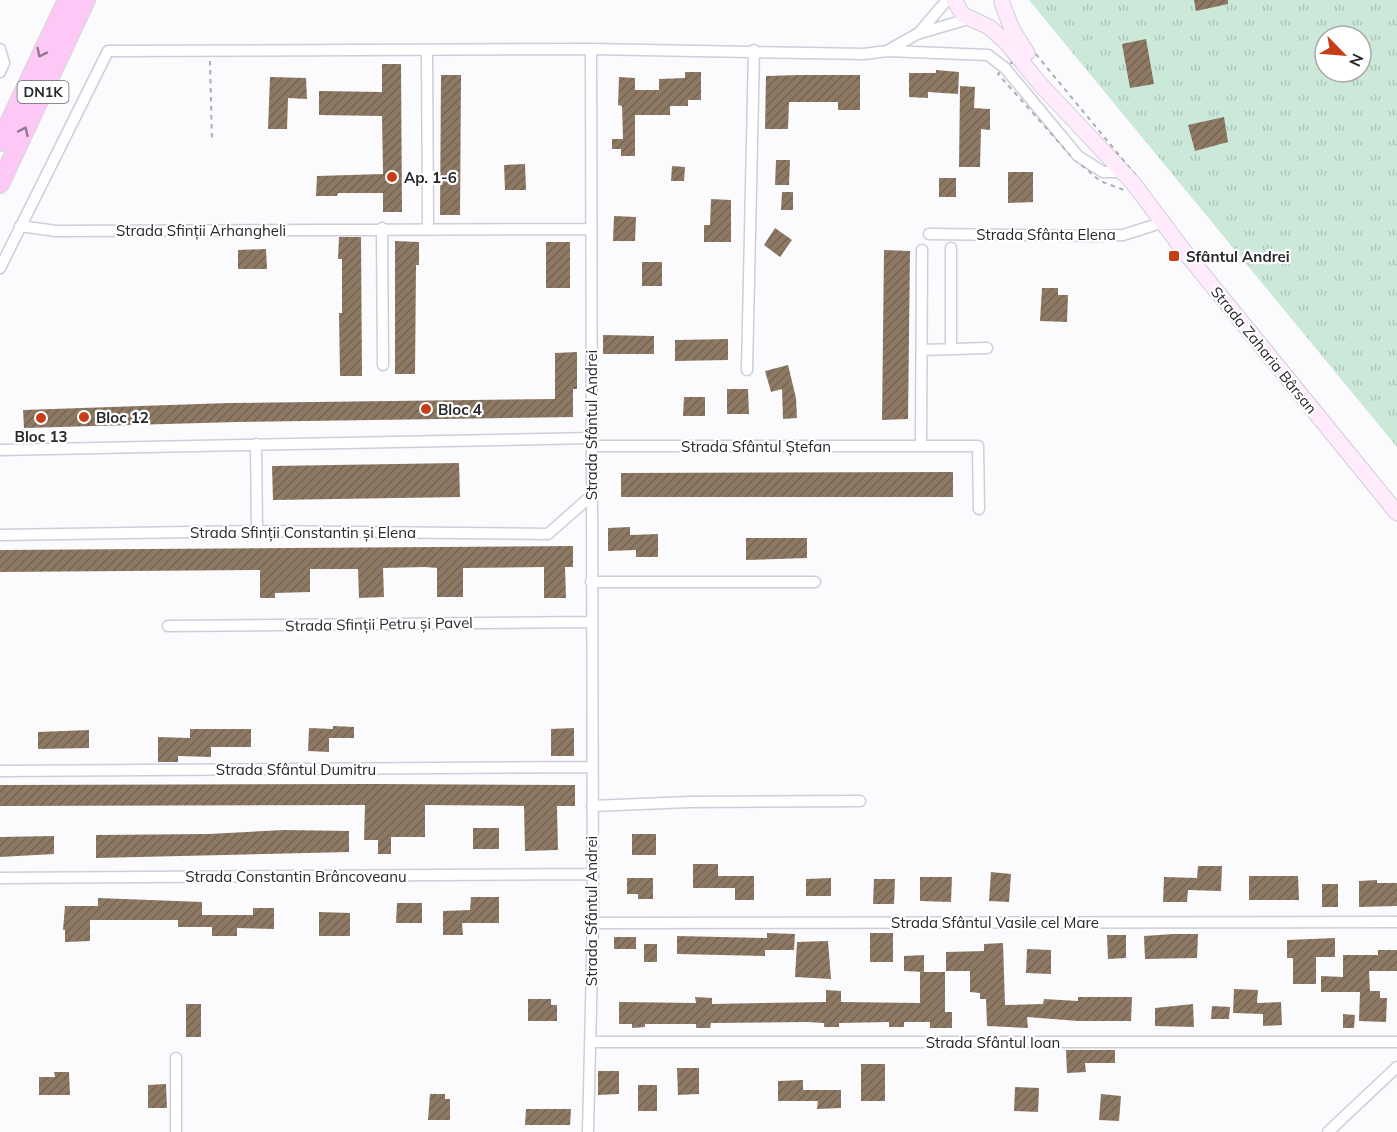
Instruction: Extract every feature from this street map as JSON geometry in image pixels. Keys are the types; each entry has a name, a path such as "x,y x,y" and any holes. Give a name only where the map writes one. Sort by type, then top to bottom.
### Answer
{"highway":[{"name":"DN1K","path":"0,142 67,0"},
{"name":"DN1K","path":"0,184 86,0"}],"main road":[{"path":"954,0 958,11 1005,41 1060,106"},
{"path":"973,20 996,14 1002,2"},
{"path":"1002,2 1017,38 1060,106"},
{"name":"Strada Zaharia Bârsan","path":"1060,106 1123,172 1161,223 1397,513"}],"street":[{"path":"917,34 947,0"},
{"path":"887,51 917,34 973,20"},
{"path":"0,49 4,63 0,72"},
{"path":"0,268 108,51 591,49 754,50 849,54 887,51 978,52 988,55 1005,68 1078,156 1103,172 1123,172"},
{"name":"Strada Sfântul Andrei","path":"588,1132 593,922 591,874 591,49"},
{"path":"427,50 428,229"},
{"path":"747,370 754,50"},
{"name":"Strada Sfânta Elena","path":"929,234 1094,236 1123,234 1161,223"},
{"name":"Strada Sfinții Arhangheli","path":"20,226 56,231 591,229"},
{"path":"382,228 383,365"},
{"path":"951,248 951,349"},
{"path":"921,446 922,250"},
{"path":"922,350 987,348"},
{"path":"0,450 255,444 591,442"},
{"name":"Strada Sfântul Ștefan","path":"591,442 978,446 979,509"},
{"path":"255,444 257,531"},
{"name":"Strada Sfinții Constantin și Elena","path":"0,535 257,531 548,534 591,496"},
{"path":"591,582 815,582"},
{"name":"Strada Sfinții Petru și Pavel","path":"168,626 591,622"},
{"name":"Strada Sfântul Dumitru","path":"0,771 592,767"},
{"path":"592,806 689,802 860,801"},
{"name":"Strada Constantin Brâncoveanu","path":"0,878 591,874"},
{"name":"Strada Sfântul Vasile cel Mare","path":"593,922 1397,922"},
{"name":"Strada Sfântul Ioan","path":"590,1042 1397,1042"},
{"path":"176,1059 176,1132"},
{"path":"1328,1132 1397,1067"}],"path":[{"path":"210,52 212,142"}],"green space":[{"path":"1029,0 1397,0 1397,447"}],"building":[{"path":"1194,0 1228,0 1228,4 1196,11"},
{"path":"1146,39 1154,84 1130,88 1122,44"},
{"path":"382,64 401,64 402,212 383,212 383,193 338,193 337,196 316,196 317,176 383,174 382,116 319,115 319,91 382,92"},
{"path":"936,70 959,72 958,94 928,92 928,98 909,97 909,73 936,73"},
{"path":"685,72 701,72 701,100 688,100 688,106 670,106 670,115 635,115 635,156 621,156 621,149 612,149 612,139 623,139 622,106 618,105 619,77 635,78 635,90 659,90 659,79 685,78"},
{"path":"441,75 461,75 460,215 440,215"},
{"path":"860,75 860,110 838,110 838,102 789,102 788,129 765,129 766,76"},
{"path":"270,77 306,78 307,99 288,98 287,129 268,129"},
{"path":"960,86 975,87 974,108 990,109 990,130 981,129 980,167 959,167"},
{"path":"1224,117 1228,142 1195,151 1188,125"},
{"path":"776,160 790,160 789,185 775,185"},
{"path":"525,164 526,190 505,190 504,165"},
{"path":"672,166 685,167 684,181 671,181"},
{"path":"1008,172 1033,172 1033,202 1008,203"},
{"path":"939,178 956,178 956,197 939,197"},
{"path":"782,192 793,192 793,210 781,210"},
{"path":"711,199 731,200 731,242 704,242 704,225 710,225"},
{"path":"614,216 636,217 635,241 613,241"},
{"path":"775,228 792,240 780,257 764,245"},
{"path":"339,237 361,237 362,376 340,376 339,313 342,313 342,259 338,259"},
{"path":"395,241 419,242 419,265 416,265 415,374 395,374"},
{"path":"546,242 570,242 570,288 546,288"},
{"path":"266,249 267,269 238,269 238,250"},
{"path":"884,250 910,251 908,419 882,420"},
{"path":"642,262 662,262 662,286 642,286"},
{"path":"1042,288 1058,288 1058,295 1068,295 1067,322 1040,321"},
{"path":"603,335 654,336 654,354 603,354"},
{"path":"728,339 728,360 675,361 675,340"},
{"path":"577,352 577,389 573,389 573,417 24,428 23,410 229,403 555,399 555,353"},
{"path":"788,365 796,398 797,418 783,419 782,389 771,392 765,371"},
{"path":"727,389 748,389 749,414 727,414"},
{"path":"684,397 705,397 705,416 683,416"},
{"path":"459,463 460,497 273,500 272,466"},
{"path":"953,472 953,497 621,497 621,473"},
{"path":"630,527 630,535 658,534 658,557 636,557 636,550 608,551 608,528"},
{"path":"746,538 807,538 807,558 746,560"},
{"path":"573,546 573,567 565,567 566,598 544,598 544,567 463,568 463,597 437,597 437,568 383,568 384,597 359,598 358,569 310,569 310,592 275,593 275,598 260,598 260,570 0,572 0,550"},
{"path":"333,726 354,727 354,738 329,738 329,752 308,751 309,728 333,729"},
{"path":"574,728 574,756 551,756 551,729"},
{"path":"190,729 251,729 251,747 211,747 211,757 178,756 178,762 158,762 158,737 190,738"},
{"path":"89,730 89,748 38,749 38,732"},
{"path":"0,785 575,785 575,806 557,806 558,850 525,851 524,806 425,805 425,837 391,837 391,854 378,854 378,840 364,840 365,805 0,806"},
{"path":"473,828 499,828 499,849 473,849"},
{"path":"284,830 349,831 349,852 96,858 96,835 209,834"},
{"path":"632,834 656,834 656,855 632,855"},
{"path":"54,836 54,854 0,857 0,837"},
{"path":"693,864 718,864 718,876 754,876 754,900 735,900 735,888 693,888"},
{"path":"1198,866 1222,866 1221,891 1188,890 1187,902 1163,902 1164,877 1197,878"},
{"path":"991,872 1011,874 1009,902 989,901"},
{"path":"1249,876 1298,876 1299,900 1249,900"},
{"path":"920,877 952,877 951,902 920,901"},
{"path":"627,878 653,878 653,899 638,899 638,894 627,894"},
{"path":"831,878 831,896 806,896 806,879"},
{"path":"874,879 895,879 894,904 873,904"},
{"path":"1377,880 1377,883 1397,883 1397,906 1359,907 1359,881"},
{"path":"1322,884 1338,884 1338,907 1322,907"},
{"path":"471,897 499,897 499,923 462,923 463,935 443,935 443,911 470,910"},
{"path":"98,898 202,902 202,915 253,915 253,908 274,908 274,929 237,928 237,936 212,936 212,927 178,927 178,920 90,920 90,941 65,942 65,930 63,930 65,906 98,906"},
{"path":"397,903 422,903 422,923 396,923"},
{"path":"319,912 350,913 350,936 319,936"},
{"path":"767,933 795,934 794,950 765,950 765,956 677,954 677,936 767,938"},
{"path":"870,933 893,933 893,962 870,962"},
{"path":"1198,934 1197,958 1145,959 1144,936"},
{"path":"1107,935 1126,935 1126,958 1108,959"},
{"path":"614,937 636,937 636,949 614,949"},
{"path":"1335,938 1335,957 1316,957 1316,984 1293,984 1293,958 1287,958 1287,940"},
{"path":"828,941 831,979 795,977 797,942"},
{"path":"1003,943 1005,1005 1043,1004 1044,999 1078,1001 1078,997 1132,997 1131,1021 1078,1021 1027,1017 1028,1028 987,1026 986,999 980,999 980,993 970,992 970,971 946,971 946,952 984,951 984,944"},
{"path":"644,944 657,944 657,962 644,962"},
{"path":"1027,949 1051,950 1051,974 1026,973"},
{"path":"1378,950 1397,950 1397,971 1369,971 1370,991 1380,991 1380,998 1387,998 1386,1022 1359,1021 1360,992 1321,992 1321,976 1343,977 1343,955 1378,955"},
{"path":"924,955 924,972 904,971 904,956"},
{"path":"920,972 945,972 945,1012 952,1012 952,1028 930,1028 930,1022 904,1022 904,1027 889,1027 889,1022 839,1023 839,1027 824,1027 824,1023 807,1022 711,1023 710,1028 696,1028 696,1024 645,1024 645,1027 632,1028 632,1024 619,1024 619,1002 696,1003 695,997 712,998 712,1004 826,1002 826,990 841,991 841,1002 920,1003"},
{"path":"1234,989 1258,990 1257,1003 1281,1002 1282,1025 1263,1026 1263,1014 1233,1013"},
{"path":"528,999 551,999 551,1005 557,1005 557,1021 528,1021"},
{"path":"186,1004 201,1004 201,1037 186,1037"},
{"path":"1193,1004 1194,1027 1155,1026 1155,1008"},
{"path":"1212,1006 1230,1007 1229,1019 1211,1019"},
{"path":"1343,1014 1355,1015 1354,1028 1343,1028"},
{"path":"1066,1050 1115,1050 1115,1063 1085,1063 1086,1072 1067,1073"},
{"path":"861,1064 885,1064 885,1101 861,1101"},
{"path":"677,1068 699,1068 699,1094 678,1095"},
{"path":"598,1071 619,1071 619,1094 598,1095"},
{"path":"54,1072 69,1072 70,1095 39,1095 39,1077 55,1077"},
{"path":"803,1080 803,1090 841,1090 841,1108 817,1109 818,1101 778,1101 778,1081"},
{"path":"166,1084 167,1108 148,1108 148,1085"},
{"path":"638,1085 657,1085 657,1111 638,1111"},
{"path":"1015,1087 1039,1088 1038,1112 1014,1111"},
{"path":"430,1094 445,1094 445,1099 450,1099 450,1120 428,1120"},
{"path":"1101,1094 1121,1096 1119,1121 1099,1120"},
{"path":"526,1109 571,1109 570,1125 525,1125"}],"place":[{"name":"Ap. 1-6","path":"392,177"},
{"name":"Sfântul Andrei","path":"1174,256"},
{"name":"Bloc 4","path":"426,409"},
{"name":"Bloc 12","path":"84,417"},
{"name":"Bloc 13","path":"41,418"}]}
